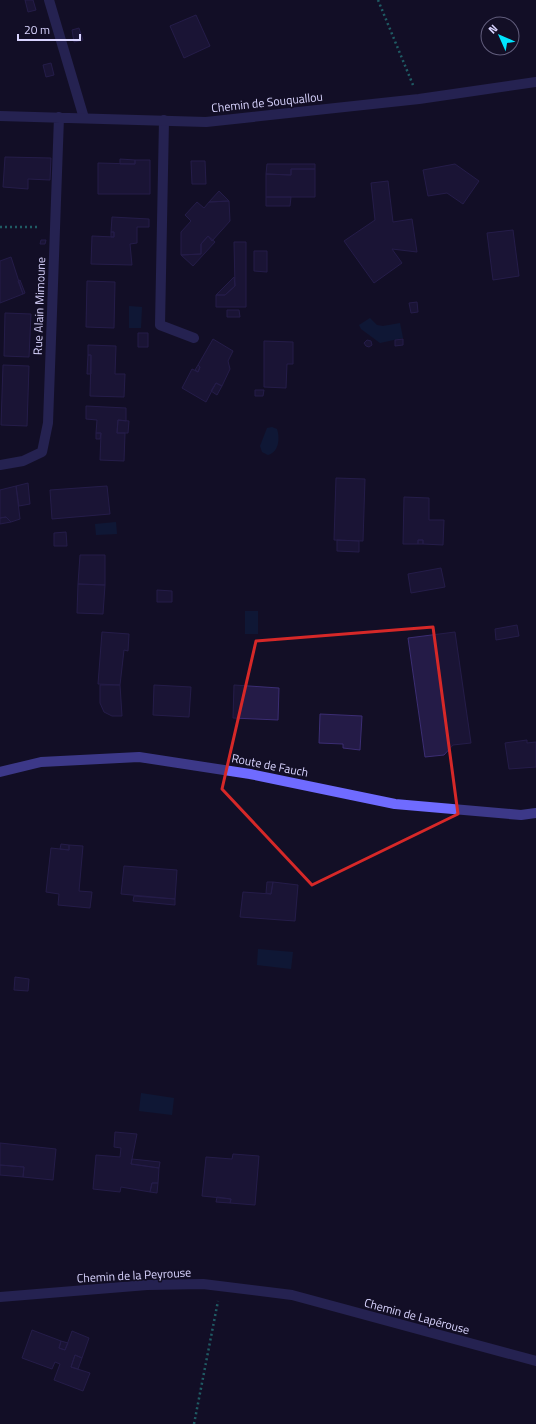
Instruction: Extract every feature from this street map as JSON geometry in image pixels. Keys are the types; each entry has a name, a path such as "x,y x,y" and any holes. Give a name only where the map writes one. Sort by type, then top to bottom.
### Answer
{"street":[{"path":"49,0 84,118"},
{"name":"Chemin de Souquallou","path":"0,116 206,122 419,99 536,82"},
{"name":"Rue Alain Mimoune","path":"0,465 23,461 42,452 48,423 59,117"},
{"path":"164,120 160,325 194,338"},
{"name":"Route de Fauch","path":"0,772 41,762 139,757 250,774 395,804 521,815 536,813"},
{"name":"Chemin de la Peyrouse","path":"0,1297 147,1285 203,1284 292,1295"},
{"name":"Chemin de Lapérouse","path":"292,1295 536,1361"}],"path":[{"path":"378,0 419,99"},
{"path":"0,227 55,227"},
{"path":"194,1424 221,1286"}],"highlighted area":[{"path":"433,627 458,814 312,885 222,789 256,641"}],"water":[{"path":"129,306 142,307 141,328 129,328"},
{"path":"370,318 377,325 383,326 400,323 403,338 380,343 361,329 359,325"},
{"path":"272,427 277,429 278,444 274,451 268,455 262,452 260,446 267,428"},
{"path":"116,522 117,534 96,535 95,524"},
{"path":"245,611 258,611 258,634 245,634"},
{"path":"258,949 293,952 291,969 257,965"},
{"path":"141,1093 174,1098 172,1115 139,1111"}],"building":[{"path":"25,0 33,0 36,10 28,12"},
{"path":"196,15 210,46 184,58 170,26"},
{"path":"79,28 83,40 74,42 72,30"},
{"path":"51,63 54,75 46,77 43,65"},
{"path":"5,157 51,158 50,180 28,179 28,189 3,187"},
{"path":"120,159 135,160 135,164 120,164"},
{"path":"135,160 150,160 150,194 98,194 98,163 135,164"},
{"path":"191,161 205,161 206,184 192,184"},
{"path":"267,164 315,164 315,169 291,169 291,175 266,174"},
{"path":"455,164 479,181 463,204 447,193 428,196 423,170"},
{"path":"291,169 315,169 315,197 266,197 266,174 291,175"},
{"path":"388,181 393,222 412,219 417,252 392,249 402,263 374,283 344,241 375,220 371,183"},
{"path":"219,191 229,201 209,202"},
{"path":"266,197 291,197 290,206 266,206"},
{"path":"229,201 230,221 212,241 208,236 201,244 201,254 181,255 181,232 191,221 185,215 197,202 204,208 209,202"},
{"path":"112,217 149,219 149,227 137,227 137,243 130,244 132,265 91,264 92,236 114,237 114,232 111,232"},
{"path":"513,230 519,276 493,280 487,233"},
{"path":"111,232 114,232 114,237 111,237"},
{"path":"208,236 215,242 193,266 181,255 201,254 201,244"},
{"path":"41,240 46,240 45,244 40,244"},
{"path":"234,242 246,242 246,307 216,307 216,295 225,295 235,286"},
{"path":"254,251 267,251 267,272 254,271"},
{"path":"11,257 23,294 0,303 0,261"},
{"path":"234,277 235,286 225,295 216,295"},
{"path":"20,280 25,293 23,294 18,281"},
{"path":"87,281 115,282 114,328 86,327"},
{"path":"417,302 418,312 411,313 409,303"},
{"path":"227,310 239,310 240,317 227,317"},
{"path":"5,313 31,314 29,357 4,356"},
{"path":"138,333 148,333 148,347 138,347"},
{"path":"213,339 233,351 228,361 230,369 222,386 216,383 206,402 182,388 192,369 198,372 200,367 198,365"},
{"path":"403,339 403,345 395,346 395,340"},
{"path":"367,340 371,341 372,345 369,347 364,343"},
{"path":"264,341 293,342 293,364 287,364 286,388 264,387"},
{"path":"88,345 116,346 115,374 125,374 124,397 90,396 91,355 88,355"},
{"path":"88,355 91,355 91,374 87,374"},
{"path":"3,365 29,366 27,426 1,425"},
{"path":"198,365 200,367 198,372 195,370"},
{"path":"216,383 222,386 217,395 211,391"},
{"path":"255,390 264,390 263,396 255,396"},
{"path":"86,406 126,408 126,421 118,420 117,433 125,433 124,461 100,460 101,433 96,433 97,420 86,419"},
{"path":"118,420 129,421 128,433 117,433"},
{"path":"96,433 101,433 100,439 96,439"},
{"path":"336,478 365,479 363,541 334,540"},
{"path":"28,483 30,504 19,506 16,486"},
{"path":"16,486 20,519 11,522 6,517 0,518 0,490"},
{"path":"107,486 110,514 52,519 50,490"},
{"path":"404,497 429,498 429,520 444,520 443,545 423,544 423,540 418,540 418,544 403,544"},
{"path":"6,517 11,522 0,524 0,518"},
{"path":"66,532 67,546 54,546 54,533"},
{"path":"337,540 359,541 359,552 337,551"},
{"path":"418,540 423,540 423,544 418,544"},
{"path":"80,555 105,555 105,585 78,584"},
{"path":"441,568 445,587 411,593 408,574"},
{"path":"78,584 105,585 103,614 77,613"},
{"path":"157,590 172,591 172,602 157,602"},
{"path":"517,625 519,636 496,640 495,629"},
{"path":"102,632 129,634 128,651 124,650 120,685 98,684"},
{"path":"455,632 471,743 453,745 444,755 425,757 408,638"},
{"path":"100,685 120,685 122,716 112,716 104,712 100,703"},
{"path":"154,685 191,687 189,717 153,715"},
{"path":"234,685 279,688 278,720 233,718"},
{"path":"320,714 362,716 360,750 343,748 343,744 319,743"},
{"path":"527,740 527,743 536,742 536,767 509,769 505,743"},
{"path":"61,844 69,845 69,850 60,849"},
{"path":"69,845 83,846 79,891 92,892 90,908 58,905 59,894 46,892 51,848 69,850"},
{"path":"124,866 177,870 175,899 121,894"},
{"path":"267,882 273,882 271,894 266,893"},
{"path":"273,882 298,885 295,921 240,917 243,892 271,894"},
{"path":"134,896 175,899 175,905 133,901"},
{"path":"15,977 29,979 28,991 14,990"},
{"path":"115,1132 137,1134 131,1164 159,1168 158,1183 152,1183 150,1192 121,1187 120,1192 93,1189 96,1155 120,1157 121,1148 114,1147"},
{"path":"0,1143 56,1149 53,1180 23,1177 24,1167 0,1165"},
{"path":"233,1154 259,1156 255,1205 230,1203 231,1199 202,1196 206,1157 232,1159"},
{"path":"132,1159 160,1162 159,1168 131,1164"},
{"path":"0,1165 24,1167 23,1177 0,1175"},
{"path":"152,1183 158,1183 157,1193 150,1192"},
{"path":"217,1197 231,1199 230,1203 216,1202"},
{"path":"32,1330 61,1341 59,1348 65,1350 72,1331 89,1338 82,1358 75,1355 71,1367 90,1373 83,1391 54,1380 60,1364 55,1362 52,1369 22,1358"},
{"path":"61,1341 68,1343 65,1350 59,1348"},
{"path":"75,1355 82,1358 78,1369 71,1367"}]}
